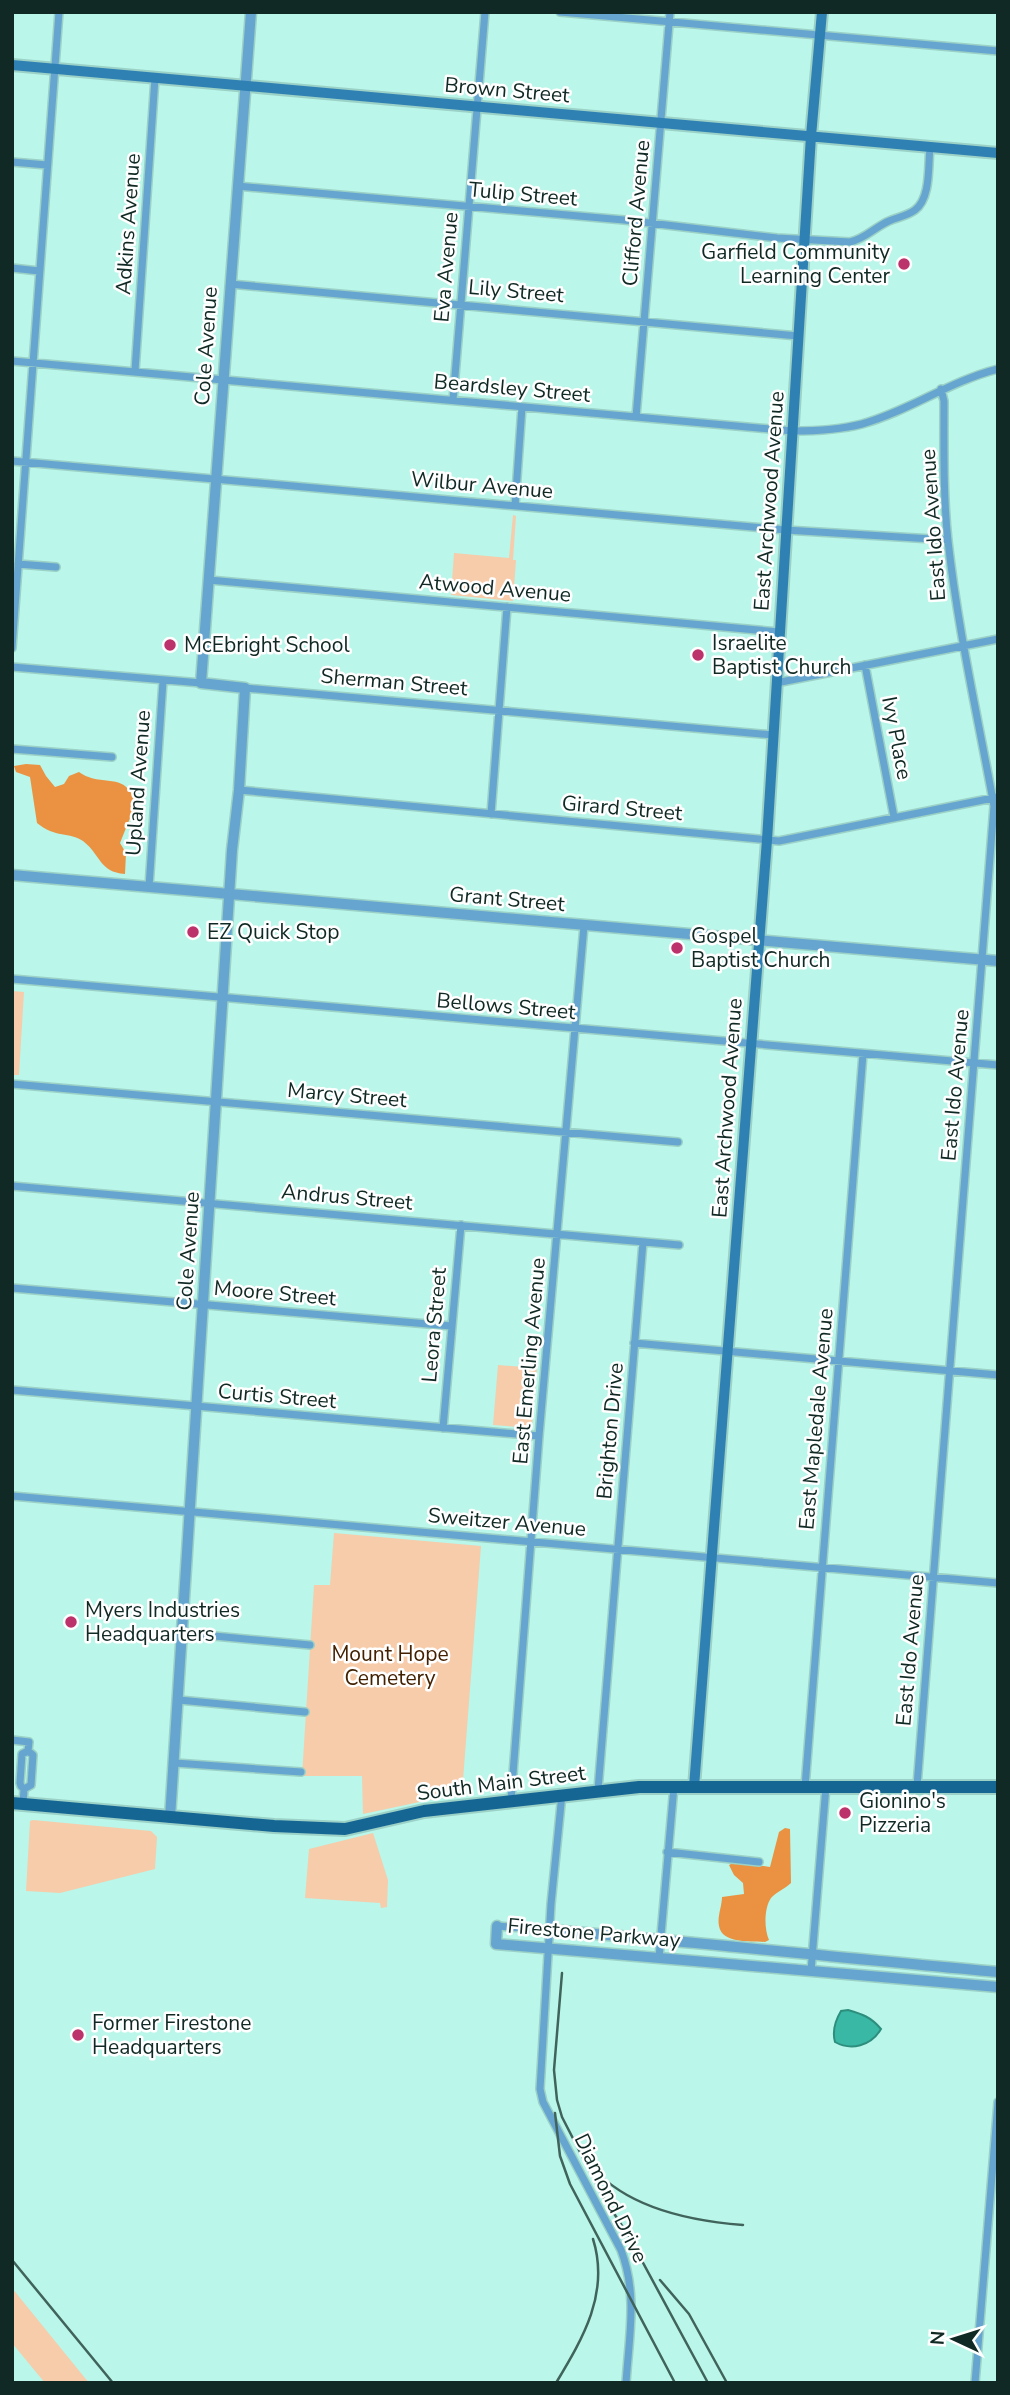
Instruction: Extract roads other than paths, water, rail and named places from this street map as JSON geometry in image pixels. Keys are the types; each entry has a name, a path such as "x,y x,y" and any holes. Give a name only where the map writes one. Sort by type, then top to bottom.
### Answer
{"main road":[{"name":"East Archwood Avenue","path":"694,1787 767,840 811,136 822,12"},
{"name":"Brown Street","path":"12,65 998,153"},
{"name":"South Main Street","path":"18,1804 274,1826 345,1829 425,1811 597,1790 674,1786 998,1787"}],"street":[{"path":"12,648 58,12"},
{"name":"Cole Avenue","path":"201,683 251,12"},
{"name":"Eva Avenue","path":"453,400 485,12"},
{"path":"560,12 998,51"},
{"name":"Clifford Avenue","path":"636,417 670,12"},
{"name":"Adkins Avenue","path":"135,371 155,78"},
{"name":"Tulip Street","path":"237,186 805,240 850,242 861,240 888,221 912,212 921,205 925,195 930,147"},
{"path":"12,162 47,165"},
{"path":"12,268 39,271"},
{"name":"Lily Street","path":"230,284 798,335"},
{"name":"Beardsley Street","path":"12,361 793,431 820,431 862,424 977,374 998,369"},
{"name":"East Ido Avenue","path":"916,1786 995,797 963,646 948,540 942,390"},
{"path":"515,506 522,407"},
{"name":"Wilbur Avenue","path":"12,461 786,530 948,540"},
{"path":"18,564 56,566"},
{"name":"Atwood Avenue","path":"209,580 779,632"},
{"path":"491,814 507,607"},
{"path":"776,683 998,639"},
{"name":"Ivy Place","path":"865,665 894,817"},
{"name":"Sherman Street","path":"12,667 773,735"},
{"name":"Upland Avenue","path":"149,887 163,681"},
{"name":"Cole Avenue","path":"170,1818 245,688"},
{"path":"12,749 111,757"},
{"name":"Girard Street","path":"239,790 779,841 995,797"},
{"name":"Grant Street","path":"12,875 998,961"},
{"name":"East Emerling Avenue","path":"511,1800 539,1436 584,926"},
{"name":"Bellows Street","path":"12,979 998,1065"},
{"name":"East Mapledale Avenue","path":"805,1787 863,1054"},
{"name":"Marcy Street","path":"12,1084 678,1142"},
{"name":"Andrus Street","path":"12,1186 679,1245"},
{"name":"Leora Street","path":"443,1428 461,1226"},
{"name":"Brighton Drive","path":"597,1790 643,1242"},
{"name":"Moore Street","path":"12,1288 451,1326"},
{"path":"634,1343 998,1375"},
{"name":"Curtis Street","path":"12,1390 539,1436"},
{"name":"Sweitzer Avenue","path":"12,1496 998,1583"},
{"path":"183,1633 310,1645"},
{"path":"179,1700 305,1712"},
{"path":"12,1740 29,1746 33,1755 31,1784 24,1789 18,1804"},
{"path":"175,1763 301,1772"},
{"path":"659,1958 674,1786"},
{"path":"811,1971 825,1786"},
{"name":"Diamond Drive","path":"562,1794 549,1930 539,2082 543,2102 615,2239 630,2277 632,2298 626,2383"},
{"path":"667,1852 759,1862"},
{"name":"Firestone Parkway","path":"998,1972 497,1926 496,1944 998,1987"},
{"path":"975,2383 998,2102"}],"railway":[{"path":"562,1973 554,2070 562,2117 602,2195 628,2235 708,2383"},
{"path":"555,2113 560,2156 570,2184 675,2383"},
{"path":"594,2169 609,2183 643,2203 682,2216 743,2225"},
{"path":"556,2383 584,2332 596,2296 598,2278 593,2239"},
{"path":"12,2260 113,2383"},
{"path":"660,2280 689,2314 727,2383"}],"place":[{"name":"Garfield Community Learning Center","path":"904,264"},
{"name":"McEbright School","path":"170,645"},
{"name":"Israelite Baptist Church","path":"698,655"},
{"name":"EZ Quick Stop","path":"193,932"},
{"name":"Gospel Baptist Church","path":"677,948"},
{"name":"Myers Industries Headquarters","path":"71,1622"},
{"name":"Gionino's Pizzeria","path":"845,1813"},
{"name":"Former Firestone Headquarters","path":"78,2035"}],"park label":[{"name":"Mount Hope Cemetery","path":"390,1666"}]}
